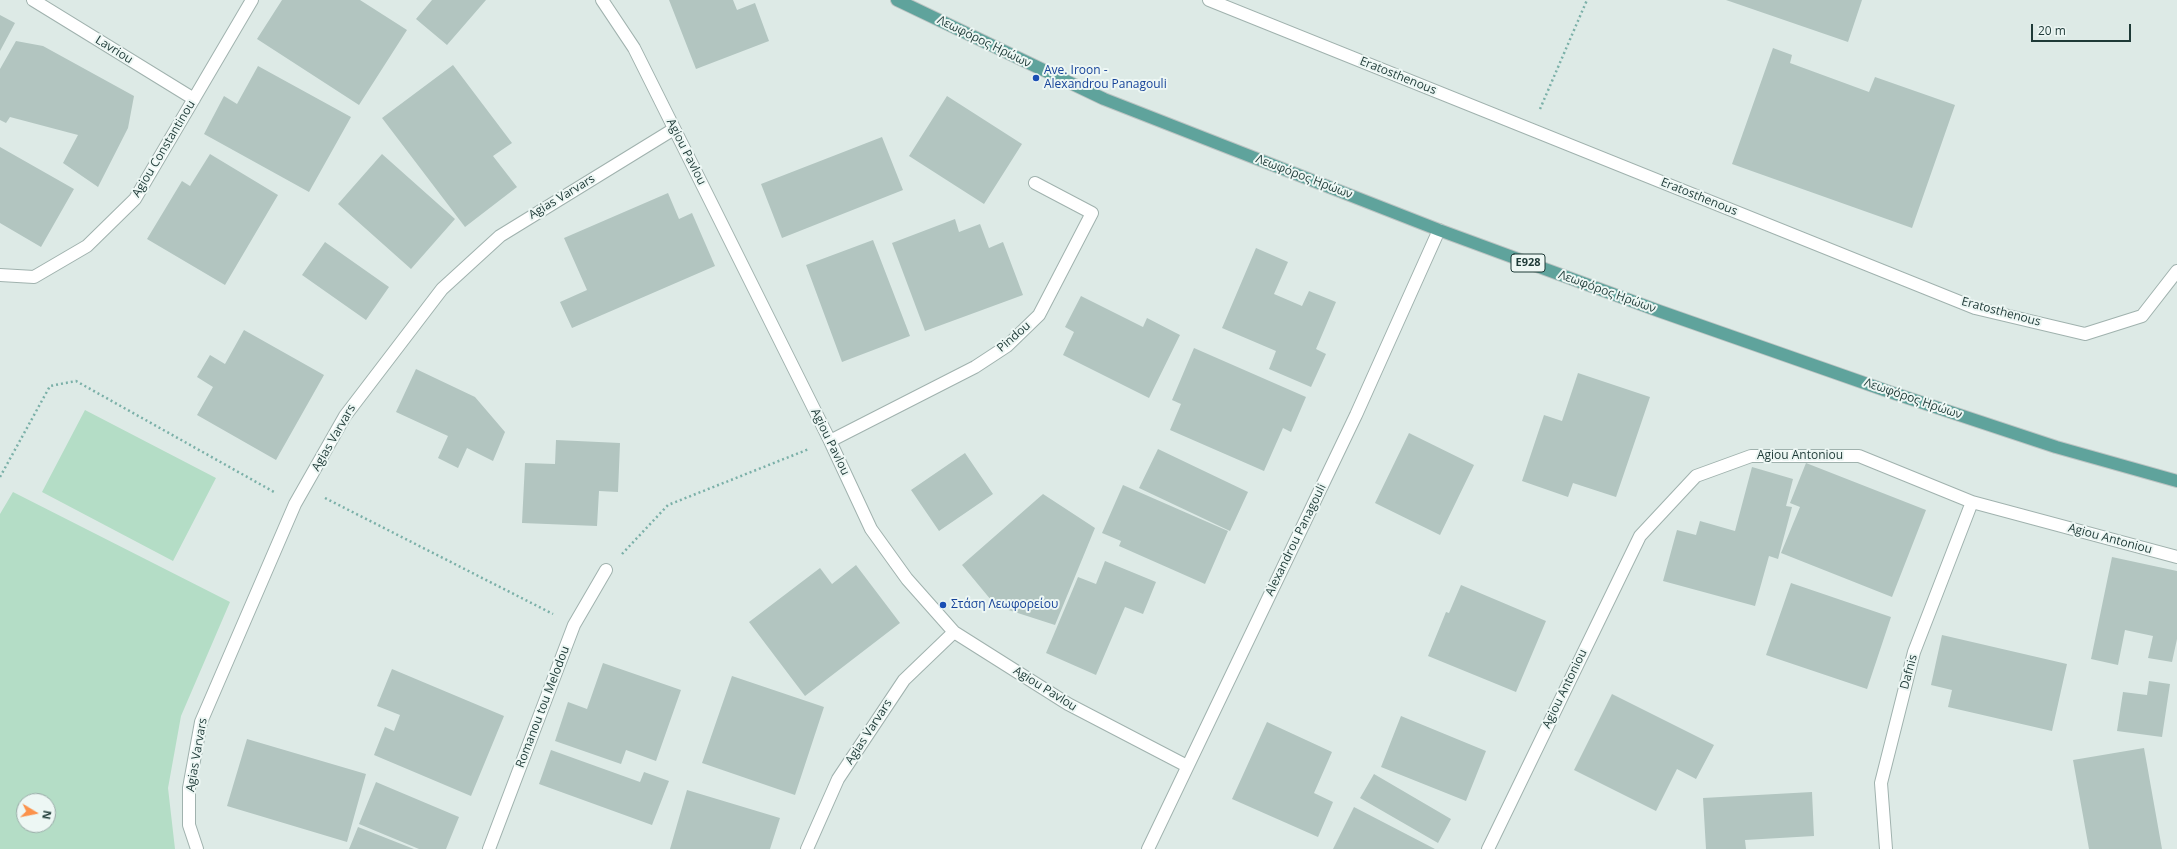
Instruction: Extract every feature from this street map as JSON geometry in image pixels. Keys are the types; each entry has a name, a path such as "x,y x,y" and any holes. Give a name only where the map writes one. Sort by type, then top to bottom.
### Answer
{"main road":[{"name":"Λεωφόρος Ηρώων","path":"896,0 1104,99 1439,230 1659,311 1890,392 2056,447 2177,481"}],"street":[{"name":"Lavriou","path":"33,0 194,99"},
{"name":"Agiou Constantinou","path":"0,275 34,277 87,246 135,199 252,0"},
{"name":"Agiou Pavlou","path":"602,0 634,48 830,441 871,529 907,579 954,632 1068,704 1187,766"},
{"name":"Eratosthenous","path":"1210,0 1975,308 2085,334 2142,316 2177,271"},
{"name":"Agias Varvars","path":"197,849 189,824 189,788 200,722 295,504 344,416 442,289 500,236 674,129"},
{"name":"Pindou","path":"830,441 974,367 1007,346 1039,315 1092,213 1034,183"},
{"name":"Alexandrou Panagouli","path":"1148,849 1356,415 1439,230"},
{"name":"Agiou Antoniou","path":"1488,849 1640,536 1696,476 1751,456 1859,456 1972,502 2177,556"},
{"name":"Dafnis","path":"1886,849 1881,783 1914,652 1972,502"},
{"name":"Romanou tou Melodou","path":"489,849 574,625 606,570"},
{"name":"Agias Varvars","path":"807,849 838,780 904,680 954,632"}],"path":[{"path":"1531,129 1587,0"},
{"path":"0,478 50,386 76,381 295,504"},
{"path":"606,570 668,505 830,441"},
{"path":"305,488 574,625"}],"green space":[{"path":"85,410 216,478 173,561 42,492"},
{"path":"13,492 230,602 181,716 168,788 175,849 0,849 0,514"}],"building":[{"path":"282,0 360,0 407,30 359,105 257,39"},
{"path":"432,0 486,0 447,45 416,19"},
{"path":"669,0 733,0 737,10 755,3 769,41 696,69"},
{"path":"1726,0 1862,0 1848,42"},
{"path":"0,15 15,23 0,51"},
{"path":"16,41 43,46 134,96 128,128 98,187 63,163 78,135 10,117 6,123 0,120 0,69"},
{"path":"1773,48 1792,55 1790,63 1869,92 1875,77 1955,105 1912,228 1732,164"},
{"path":"453,65 512,143 493,156 517,187 465,227 382,118"},
{"path":"258,66 351,117 309,192 204,134 224,96 237,104"},
{"path":"947,96 1022,144 984,204 909,156"},
{"path":"882,137 903,190 782,238 761,184"},
{"path":"0,147 74,189 41,247 0,223"},
{"path":"210,154 278,195 225,285 147,239 182,181 190,186"},
{"path":"382,154 455,219 411,269 338,204"},
{"path":"668,193 679,219 692,213 715,266 572,328 560,302 587,290 564,238"},
{"path":"955,219 959,232 980,224 989,248 1003,242 1023,295 925,331 892,243"},
{"path":"873,240 910,336 842,362 806,265"},
{"path":"325,242 389,287 366,320 302,275"},
{"path":"1256,248 1288,262 1274,294 1302,306 1309,291 1336,302 1316,349 1326,354 1311,387 1269,369 1276,351 1222,328"},
{"path":"1081,296 1143,327 1147,318 1180,335 1149,398 1063,355 1074,332 1065,327"},
{"path":"244,330 324,375 276,460 197,415 213,387 197,377 210,355 225,364"},
{"path":"1194,348 1306,397 1291,432 1283,428 1264,471 1170,430 1181,404 1172,400"},
{"path":"416,369 475,397 505,432 493,461 467,448 458,468 438,458 448,436 396,412"},
{"path":"1578,373 1650,397 1616,497 1573,483 1568,497 1522,481 1544,415 1562,421"},
{"path":"1409,433 1474,465 1440,535 1375,503"},
{"path":"556,440 620,443 618,492 599,491 597,526 522,523 525,463 555,464"},
{"path":"1158,449 1248,492 1230,531 1139,488"},
{"path":"965,453 993,494 939,531 911,490"},
{"path":"1806,463 1926,510 1892,597 1781,553 1800,507 1790,503"},
{"path":"1752,467 1793,479 1786,506 1792,507 1778,559 1769,556 1755,606 1663,581 1677,530 1696,535 1700,521 1735,531"},
{"path":"1123,485 1228,531 1205,584 1119,546 1121,541 1102,533"},
{"path":"1043,494 1095,528 1055,625 996,606 962,565"},
{"path":"2112,557 2177,571 2177,639 2172,662 2148,658 2153,636 2125,630 2118,665 2091,659"},
{"path":"1105,561 1156,582 1143,614 1125,607 1096,675 1046,653 1078,577 1096,584"},
{"path":"856,565 900,623 805,696 749,622 820,568 832,584"},
{"path":"1791,583 1891,617 1867,689 1766,655"},
{"path":"1461,585 1546,621 1516,692 1428,656 1446,612 1449,613"},
{"path":"1942,635 2067,664 2052,731 1948,707 1952,690 1931,685"},
{"path":"603,663 681,690 656,761 626,750 621,764 555,741 568,702 587,709"},
{"path":"392,669 504,716 471,796 374,755 385,727 394,731 400,715 377,706"},
{"path":"732,676 824,707 795,795 702,763"},
{"path":"2149,681 2170,684 2162,737 2117,731 2123,692 2147,695"},
{"path":"1612,694 1714,745 1696,779 1677,769 1656,811 1574,770"},
{"path":"1401,716 1486,751 1466,801 1381,767"},
{"path":"1267,722 1332,752 1314,793 1333,802 1318,837 1232,799"},
{"path":"247,739 366,774 347,842 227,806"},
{"path":"2144,748 2162,849 2089,849 2073,760"},
{"path":"551,750 640,782 644,772 669,781 652,825 539,784"},
{"path":"1374,774 1451,819 1438,843 1360,798"},
{"path":"376,782 459,817 446,849 419,849 359,824"},
{"path":"687,790 780,818 770,849 670,849"},
{"path":"1812,792 1814,836 1745,840 1746,849 1706,849 1703,798"},
{"path":"1354,807 1435,849 1333,849"},
{"path":"358,827 414,849 349,849"}],"place":[{"name":"Ave. Iroon - Alexandrou Panagouli","path":"1036,78"},
{"name":"Στάση Λεωφορείου","path":"943,605"}]}
